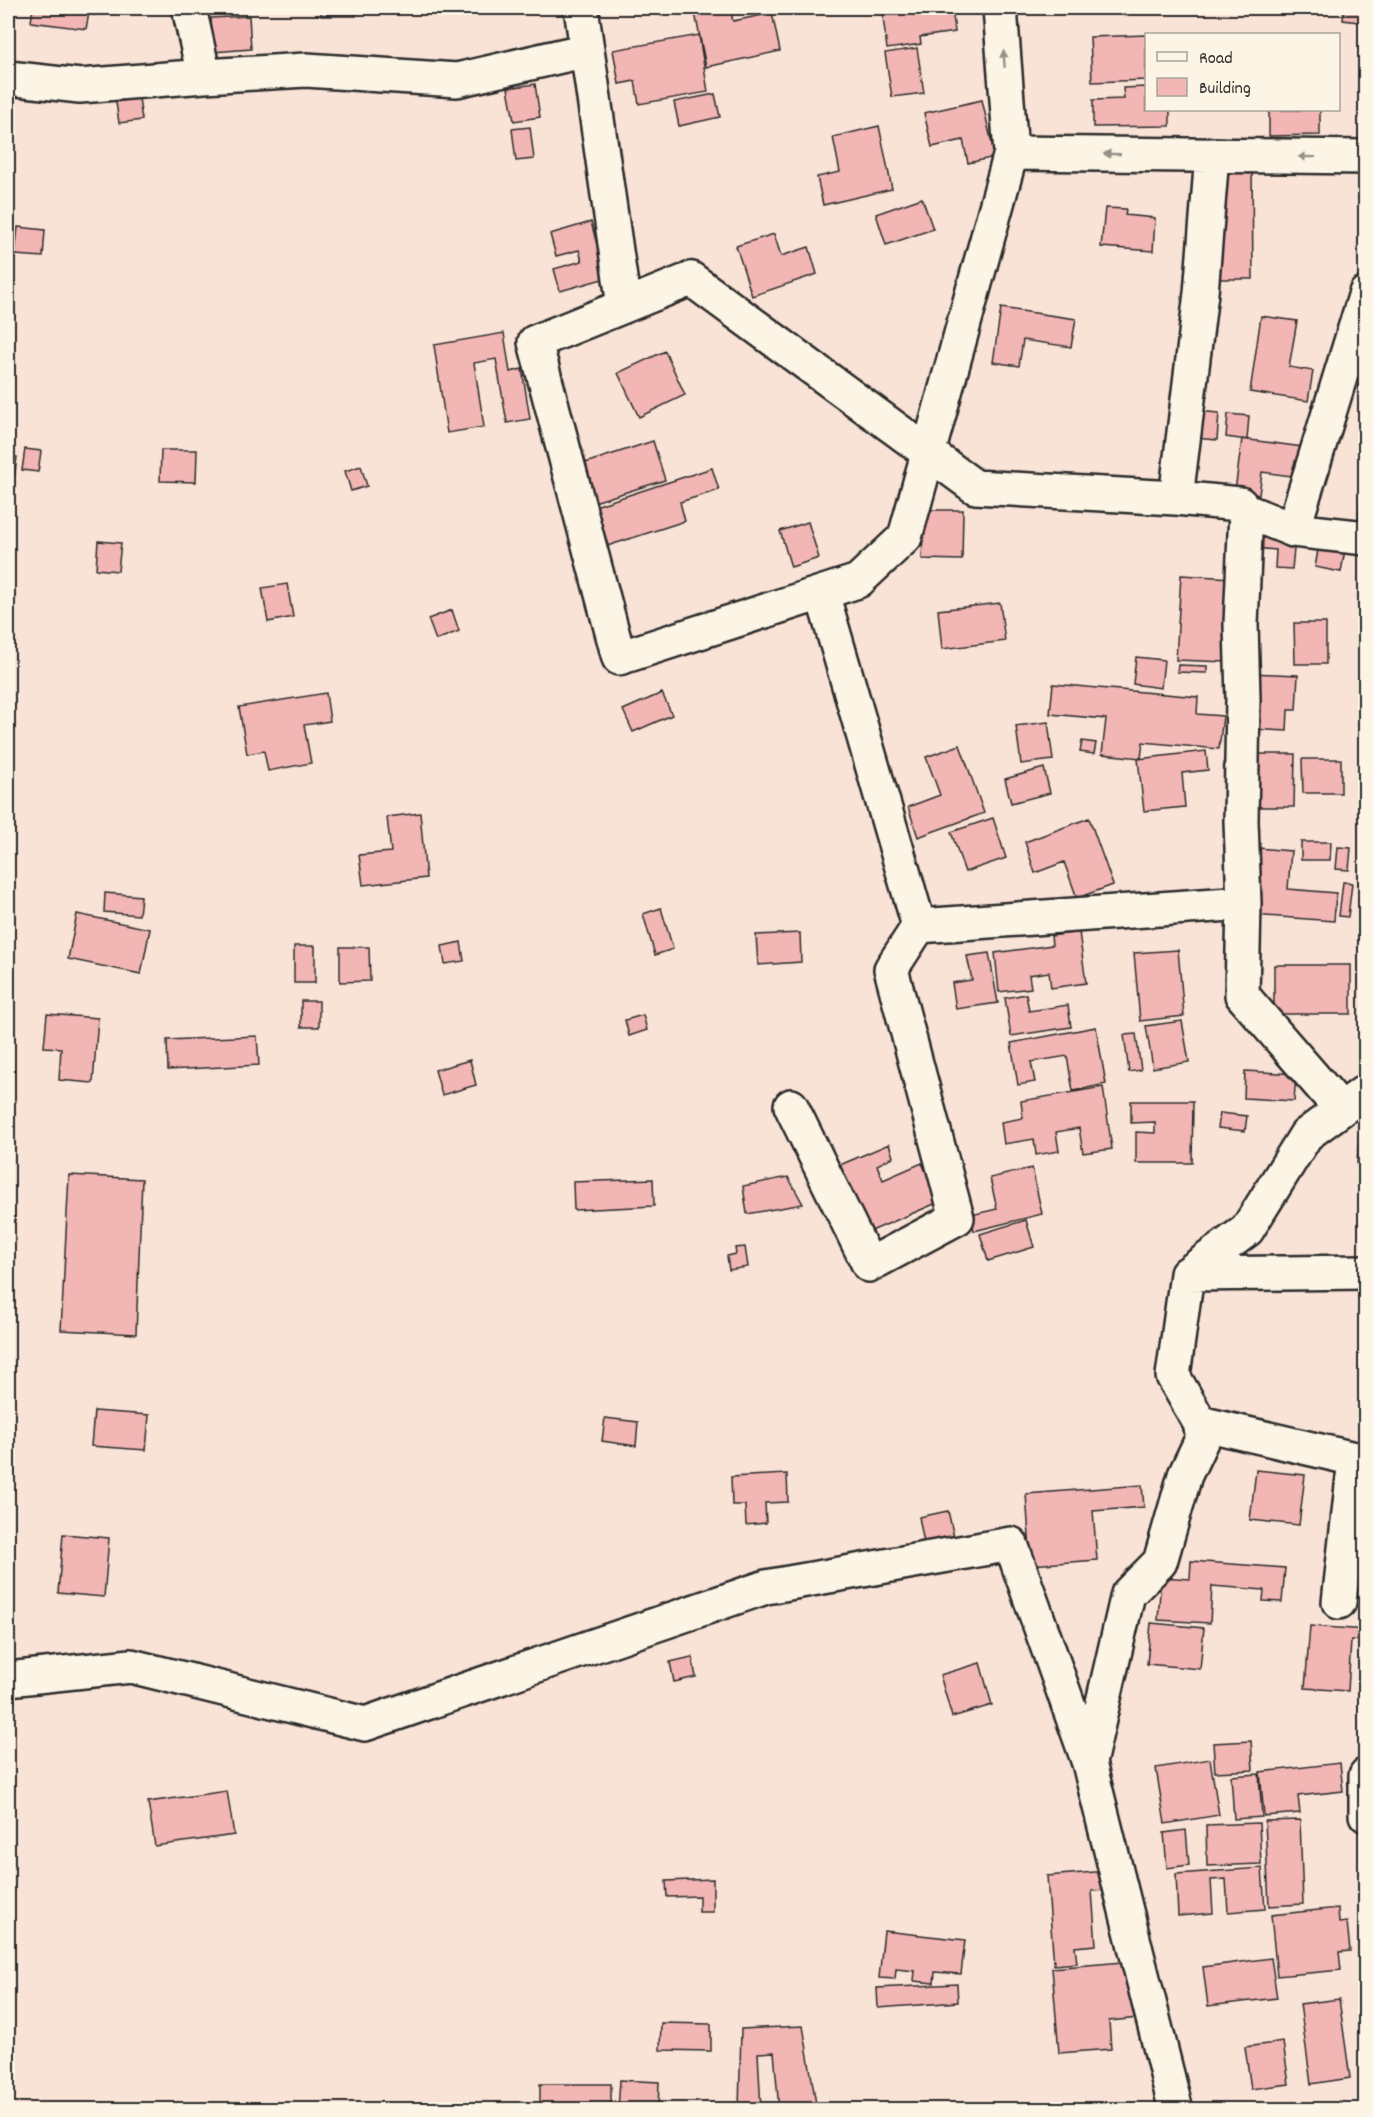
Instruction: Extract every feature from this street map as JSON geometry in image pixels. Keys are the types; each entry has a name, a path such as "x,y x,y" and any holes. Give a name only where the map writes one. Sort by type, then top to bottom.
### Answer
{"street":[{"path":"189,8 204,76"},
{"path":"581,8 624,306"},
{"path":"1000,8 1011,153 928,453 904,537 858,581 619,658 535,342 692,279 928,453 975,487 1176,498 1240,504 1246,511 1293,530 1365,538"},
{"path":"8,78 80,86 306,70 457,80 587,50"},
{"path":"1011,153 1365,158"},
{"path":"1176,498 1201,293 1212,155"},
{"path":"1293,530 1365,293"},
{"path":"1089,1763 1128,1594 1160,1563 1185,1475 1203,1437 1200,1423 1173,1376 1187,1274 1246,1230 1306,1135 1353,1100 1242,995 1244,903 1240,822 1243,699 1241,650 1246,511"},
{"path":"790,1106 869,1265 957,1218 891,969 919,926 822,593"},
{"path":"919,926 1244,903"},
{"path":"1187,1274 1365,1272"},
{"path":"1200,1423 1360,1459 1339,1602"},
{"path":"8,1679 131,1666 365,1724 766,1587 1011,1545 1089,1763 1176,2109"},
{"path":"1365,1775 1365,1815"}],"building":[{"path":"33,8 90,8 86,29 31,22"},
{"path":"92,8 122,8 122,9 94,15"},
{"path":"321,8 356,8 356,16 321,16"},
{"path":"694,8 730,8 733,21 772,13 780,51 706,67"},
{"path":"952,8 955,32 920,37 921,44 887,49 882,9"},
{"path":"1344,8 1366,8 1366,23 1343,20"},
{"path":"249,16 251,49 213,52 211,18"},
{"path":"699,35 708,92 639,104 635,81 619,84 613,50"},
{"path":"1145,35 1145,80 1092,82 1090,37"},
{"path":"917,48 924,93 892,97 885,53"},
{"path":"535,84 540,117 514,121 508,88"},
{"path":"1145,87 1145,111 1170,111 1170,126 1093,127 1093,100 1124,99 1123,88"},
{"path":"715,94 720,117 679,126 674,102"},
{"path":"139,98 142,120 119,123 116,102"},
{"path":"982,100 995,157 968,163 963,140 932,147 924,113"},
{"path":"1269,111 1320,111 1320,135 1269,136"},
{"path":"879,126 892,189 823,205 817,177 840,172 833,137"},
{"path":"530,127 534,159 516,161 512,129"},
{"path":"1213,167 1252,167 1253,279 1213,279"},
{"path":"922,198 933,229 886,245 876,214"},
{"path":"1105,208 1126,209 1125,215 1155,218 1153,251 1101,247"},
{"path":"591,222 606,278 560,291 554,269 582,261 579,250 556,256 550,234"},
{"path":"18,227 45,230 43,257 15,255"},
{"path":"774,234 781,256 809,247 817,274 752,296 736,246"},
{"path":"1001,308 1076,319 1071,347 1023,340 1019,366 993,362"},
{"path":"1261,316 1297,321 1289,367 1313,371 1308,401 1250,392"},
{"path":"504,333 510,372 522,369 530,419 507,423 496,359 474,363 484,427 447,433 434,345"},
{"path":"665,351 685,395 639,417 618,373"},
{"path":"1196,411 1219,413 1217,440 1194,438"},
{"path":"1228,414 1249,416 1247,440 1226,437"},
{"path":"1242,439 1303,447 1299,477 1262,472 1259,495 1235,491"},
{"path":"653,441 665,480 591,503 579,465"},
{"path":"25,449 41,451 38,472 22,470"},
{"path":"161,450 197,450 196,482 160,481"},
{"path":"8,456 17,457 8,523"},
{"path":"361,466 367,486 351,491 345,471"},
{"path":"712,468 719,490 680,502 685,521 601,548 589,508"},
{"path":"1360,492 1366,492 1366,517 1359,517"},
{"path":"924,510 963,510 962,560 922,559"},
{"path":"808,522 819,558 791,567 780,531"},
{"path":"1255,526 1296,529 1292,569 1275,568 1276,550 1253,548"},
{"path":"1322,528 1348,533 1341,572 1315,567"},
{"path":"98,541 121,543 118,571 96,569"},
{"path":"1181,575 1232,578 1228,662 1176,660"},
{"path":"287,584 293,617 268,622 262,588"},
{"path":"1000,603 1005,641 942,649 938,610"},
{"path":"452,610 459,631 436,640 428,619"},
{"path":"1294,623 1326,623 1326,664 1295,664"},
{"path":"1136,657 1164,660 1161,688 1133,684"},
{"path":"1364,659 1366,660 1366,688 1362,688"},
{"path":"1178,665 1207,666 1207,673 1177,672"},
{"path":"1251,673 1298,675 1296,710 1288,710 1287,731 1248,729"},
{"path":"1053,684 1198,697 1197,714 1223,716 1219,749 1143,742 1141,758 1102,754 1106,719 1050,714"},
{"path":"326,693 330,721 304,725 311,763 268,771 264,751 247,754 239,707"},
{"path":"662,693 672,715 633,732 623,710"},
{"path":"1048,722 1053,760 1021,764 1016,726"},
{"path":"1082,741 1096,743 1094,754 1080,752"},
{"path":"960,745 984,813 918,837 908,807 940,795 926,757"},
{"path":"1206,751 1208,770 1182,773 1185,807 1144,811 1138,759"},
{"path":"1254,754 1295,754 1294,807 1253,807"},
{"path":"1302,759 1341,759 1341,793 1303,793"},
{"path":"1044,768 1050,793 1011,803 1005,779"},
{"path":"1366,779 1366,792 1359,786"},
{"path":"420,813 426,878 363,885 359,855 391,852 387,817"},
{"path":"993,818 1006,858 965,872 951,832"},
{"path":"1089,818 1113,885 1077,898 1064,862 1035,873 1025,842"},
{"path":"1301,842 1331,842 1330,860 1301,860"},
{"path":"1338,847 1351,848 1349,870 1336,869"},
{"path":"1258,848 1291,851 1288,889 1336,893 1334,921 1253,915"},
{"path":"1343,882 1352,883 1348,917 1339,916"},
{"path":"105,893 141,896 139,915 104,912"},
{"path":"661,908 673,949 655,955 643,914"},
{"path":"77,914 150,929 141,974 68,959"},
{"path":"1079,932 1086,983 1051,988 1049,972 1029,975 1031,988 999,992 995,953 1052,945 1051,936"},
{"path":"800,933 801,962 758,965 756,935"},
{"path":"461,942 464,961 445,964 442,946"},
{"path":"294,946 315,946 315,983 294,983"},
{"path":"340,947 369,947 370,981 340,982"},
{"path":"1178,950 1184,1016 1140,1021 1134,953"},
{"path":"989,953 998,1003 956,1009 952,983 972,980 967,956"},
{"path":"1274,965 1351,965 1351,1014 1274,1014"},
{"path":"1026,994 1029,1011 1068,1005 1071,1027 1011,1036 1005,998"},
{"path":"301,1001 319,1001 319,1027 301,1027"},
{"path":"47,1014 98,1018 93,1083 59,1080 61,1048 44,1047"},
{"path":"643,1015 647,1030 629,1036 625,1020"},
{"path":"1182,1021 1189,1062 1153,1068 1146,1026"},
{"path":"1096,1027 1106,1084 1073,1091 1067,1056 1031,1062 1035,1082 1018,1085 1011,1043"},
{"path":"1136,1034 1141,1070 1129,1072 1124,1035"},
{"path":"257,1036 259,1065 168,1070 167,1040"},
{"path":"470,1060 476,1085 442,1095 435,1070"},
{"path":"1245,1071 1296,1074 1294,1101 1244,1098"},
{"path":"1103,1087 1112,1149 1083,1153 1079,1128 1056,1132 1059,1151 1036,1155 1034,1139 1004,1144 1001,1122 1023,1118 1021,1101"},
{"path":"1131,1101 1193,1101 1192,1163 1136,1163 1136,1132 1155,1133 1155,1122 1131,1123"},
{"path":"1220,1113 1247,1116 1245,1131 1218,1128"},
{"path":"1359,1135 1366,1135 1366,1166 1357,1166"},
{"path":"889,1144 893,1157 877,1165 883,1180 922,1163 939,1202 869,1232 840,1165"},
{"path":"1032,1168 1042,1214 974,1231 971,1215 997,1209 990,1178"},
{"path":"69,1175 142,1179 136,1334 61,1330"},
{"path":"788,1177 803,1204 747,1214 743,1186"},
{"path":"653,1179 654,1206 574,1210 573,1182"},
{"path":"1026,1220 1034,1247 988,1261 980,1234"},
{"path":"745,1247 748,1267 729,1270 727,1256 736,1254 735,1248"},
{"path":"94,1411 149,1415 146,1450 91,1446"},
{"path":"605,1418 638,1422 636,1446 602,1441"},
{"path":"1256,1470 1305,1475 1299,1525 1250,1520"},
{"path":"787,1474 788,1502 765,1503 766,1523 746,1525 745,1505 732,1505 731,1477"},
{"path":"1142,1485 1144,1507 1093,1511 1097,1560 1031,1565 1026,1494"},
{"path":"948,1511 954,1537 924,1543 919,1517"},
{"path":"63,1534 109,1538 104,1597 58,1593"},
{"path":"1191,1561 1285,1568 1282,1602 1263,1601 1264,1590 1212,1586 1210,1623 1158,1620 1161,1577 1190,1579"},
{"path":"8,1587 13,1656 8,1656"},
{"path":"1151,1623 1204,1628 1200,1669 1147,1664"},
{"path":"1310,1626 1366,1630 1366,1641 1351,1640 1348,1691 1305,1688"},
{"path":"692,1657 696,1677 674,1682 670,1662"},
{"path":"980,1663 992,1705 952,1717 940,1675"},
{"path":"1251,1741 1253,1770 1215,1772 1213,1743"},
{"path":"1210,1759 1219,1815 1165,1824 1156,1768"},
{"path":"1340,1763 1343,1791 1298,1796 1300,1813 1264,1816 1260,1772"},
{"path":"1259,1774 1262,1817 1234,1819 1231,1776"},
{"path":"227,1791 234,1835 155,1846 148,1802"},
{"path":"1300,1820 1303,1904 1269,1906 1265,1821"},
{"path":"1259,1823 1261,1864 1207,1866 1206,1825"},
{"path":"1186,1830 1189,1865 1167,1868 1164,1833"},
{"path":"1262,1868 1265,1909 1228,1912 1226,1879 1211,1880 1213,1913 1178,1916 1176,1874"},
{"path":"1119,1870 1121,1889 1092,1891 1096,1945 1075,1947 1077,1963 1054,1965 1047,1876"},
{"path":"713,1879 713,1912 699,1912 699,1896 667,1897 666,1881"},
{"path":"1338,1908 1339,1923 1347,1922 1350,1951 1339,1952 1341,1970 1277,1976 1271,1915"},
{"path":"884,1931 965,1940 961,1974 935,1972 934,1983 914,1981 915,1971 896,1969 895,1979 879,1978"},
{"path":"1271,1958 1277,1998 1208,2006 1203,1967"},
{"path":"1135,1961 1139,2018 1109,2021 1111,2049 1059,2053 1052,1968"},
{"path":"957,1984 958,2002 878,2008 877,1988"},
{"path":"1339,1999 1350,2078 1311,2084 1300,2004"},
{"path":"661,2023 711,2024 711,2051 660,2050"},
{"path":"803,2026 817,2110 779,2110 774,2052 758,2053 761,2110 739,2110 741,2029"},
{"path":"1283,2042 1289,2084 1251,2089 1245,2047"},
{"path":"620,2080 659,2082 658,2110 618,2110"},
{"path":"540,2084 611,2084 611,2110 540,2110"}]}
